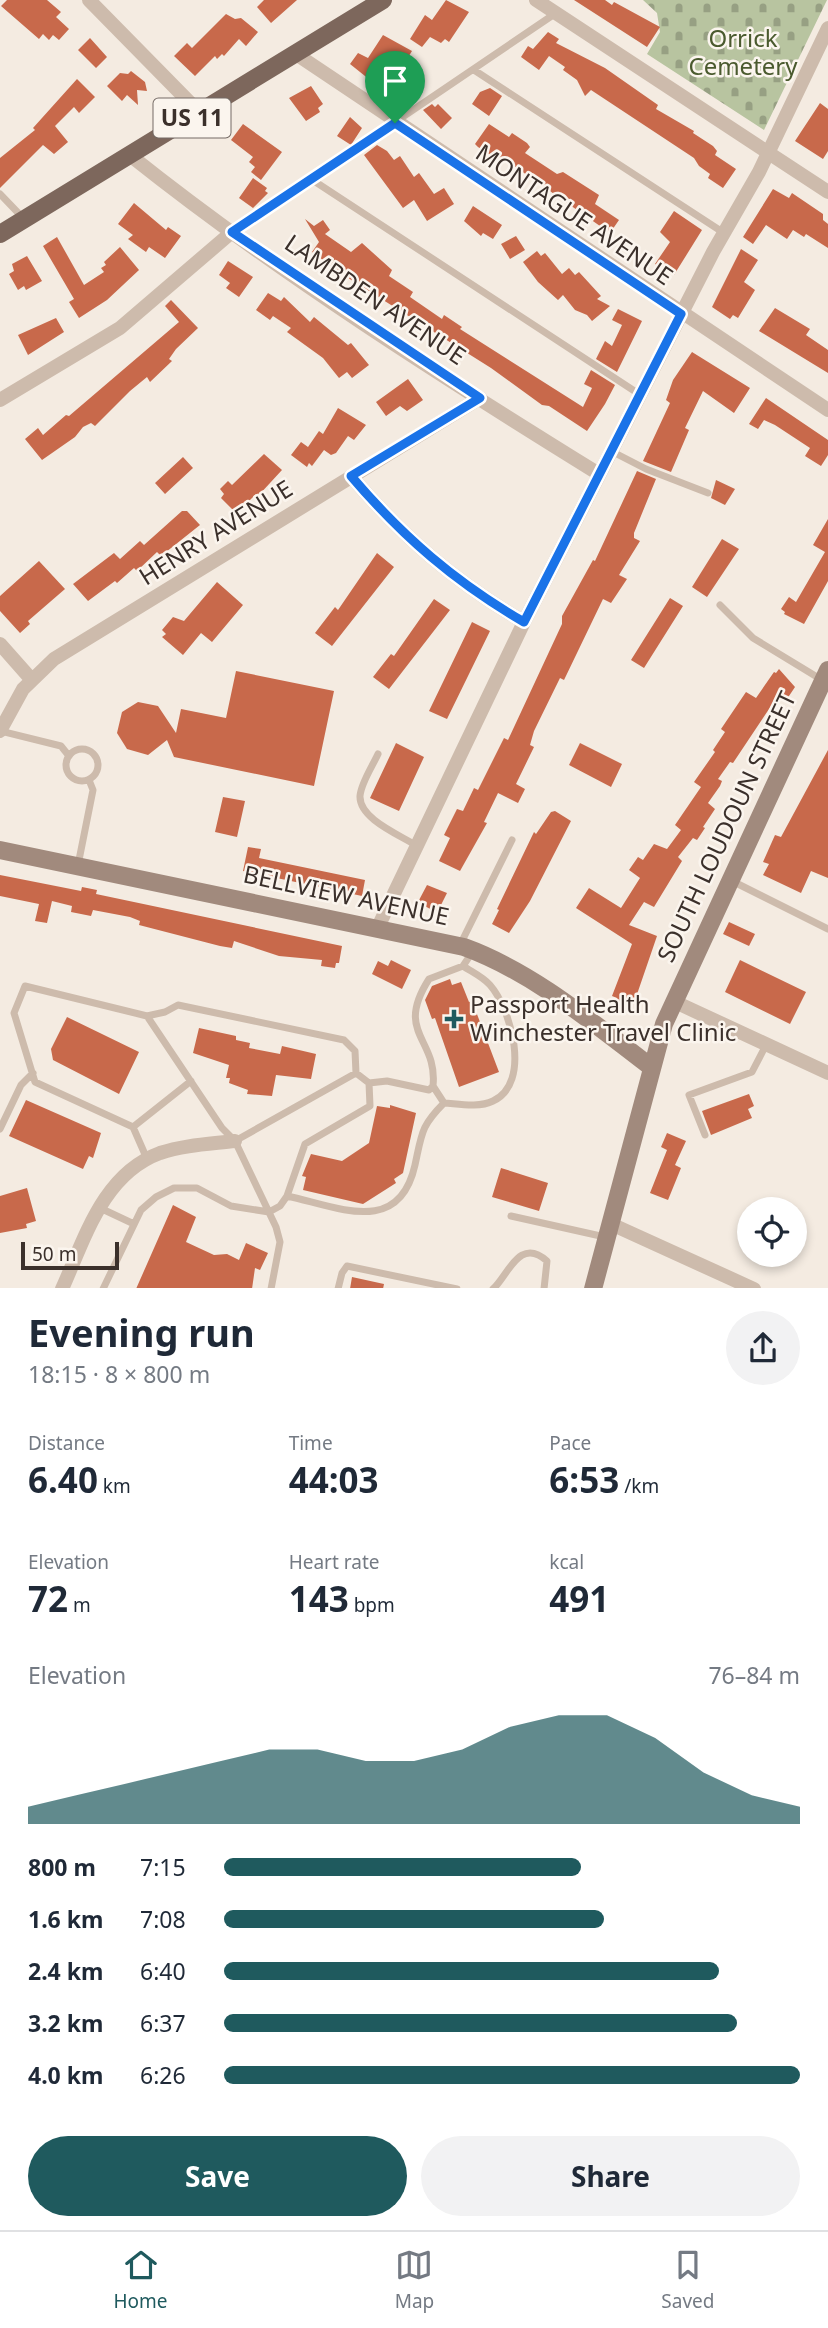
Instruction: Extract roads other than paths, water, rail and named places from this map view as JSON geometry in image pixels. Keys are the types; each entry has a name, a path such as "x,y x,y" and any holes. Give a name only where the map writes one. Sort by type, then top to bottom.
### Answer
{"main road":[{"name":"US 11","path":"0,234 383,0"}],"street":[{"path":"89,0 200,113"},
{"path":"536,0 828,192"},
{"path":"378,927 524,622 639,394 768,153 828,28"},
{"name":"MONTAGUE AVENUE","path":"296,54 395,123 828,410"},
{"name":"LAMBDEN AVENUE","path":"131,156 232,232 599,474"},
{"path":"0,400 120,328 232,232"},
{"name":"HENRY AVENUE","path":"0,732 31,679 54,659 480,398"},
{"path":"351,476 393,525 436,562 481,597 524,622"},
{"path":"0,644 31,679"},
{"name":"SOUTH LOUDOUN STREET","path":"593,1288 651,1067 673,1001 825,675"},
{"name":"BELLVIEW AVENUE","path":"0,850 378,927 467,948 496,960 557,998 651,1067"},
{"path":"673,1001 828,1073"},
{"path":"62,1288 99,1207 125,1174 147,1159 179,1149 235,1141"},
{"path":"609,1231 752,1288"}],"lane":[{"path":"232,232 556,13"},
{"path":"474,70 724,233"},
{"path":"311,179 639,394"},
{"path":"0,194 24,219"},
{"path":"611,450 646,469 708,493"},
{"path":"720,604 753,638 825,675"},
{"path":"0,732 61,746 69,756"},
{"path":"75,750 91,752 98,766 89,780 73,778 66,764 75,750"},
{"path":"378,754 360,793 361,805 369,816 417,846"},
{"path":"78,866 93,790 89,780"},
{"path":"463,966 467,948 512,840"},
{"path":"729,880 828,929"},
{"path":"147,1159 133,1127 35,1082 14,1013 25,986 147,1016 165,1012 178,1005 344,1040 355,1051 356,1073 369,1083 387,1080 429,1090 433,1086 435,1072 413,1021 414,1010 429,979 463,966"},
{"path":"287,1196 353,1210 372,1212 388,1209 404,1195 409,1185 426,1121 444,1103 475,1105 494,1101 506,1089 517,1058 516,1041 492,986 463,966"},
{"path":"147,1016 235,1141 269,1212 280,1242 271,1288"},
{"path":"705,1135 688,1099 689,1095 752,1072 766,1044"},
{"path":"0,1129 21,1084 33,1073"},
{"path":"235,1141 356,1073"},
{"path":"133,1127 191,1081"},
{"path":"103,1288 134,1224 148,1204 174,1188 197,1188 231,1206 269,1212 280,1206 287,1196 304,1144 370,1106 369,1083"},
{"path":"433,1086 444,1103"},
{"path":"99,1207 134,1224"},
{"path":"511,1216 609,1231"},
{"path":"495,1288 515,1259 528,1255 540,1256 547,1261 544,1288"},
{"path":"338,1288 344,1269 352,1266 452,1288"}],"place":[{"name":"Passport Health Winchester Travel Clinic","path":"454,1019"}],"park label":[{"name":"Orrick Cemetery","path":"743,53"}]}
